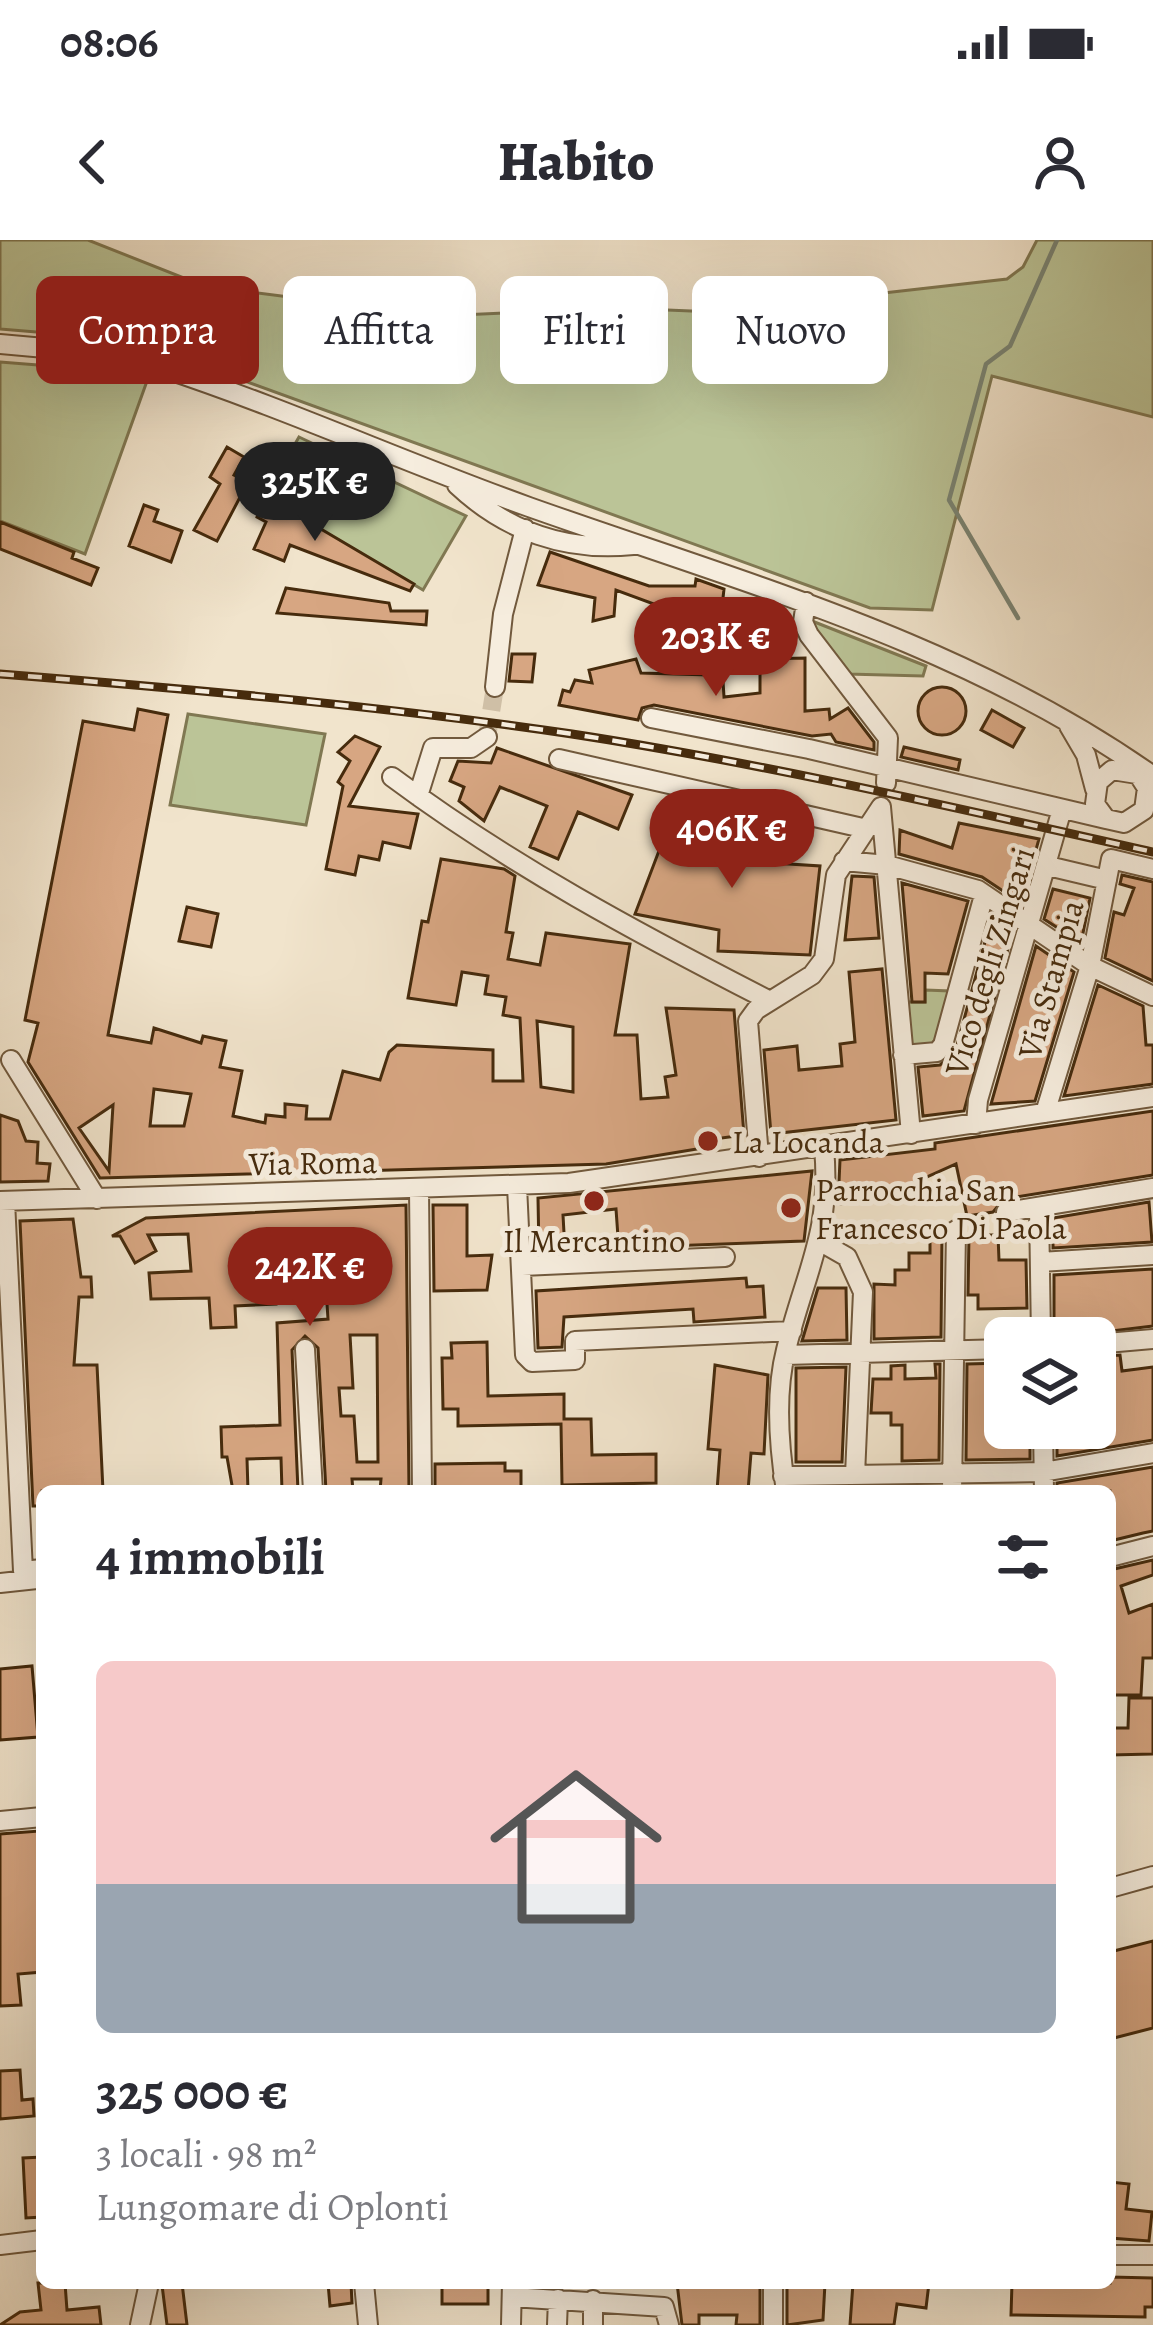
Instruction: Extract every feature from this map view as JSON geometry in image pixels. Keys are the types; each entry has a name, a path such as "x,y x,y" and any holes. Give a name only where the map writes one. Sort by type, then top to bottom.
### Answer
{"street":[{"path":"0,344 100,353 163,368 449,477 929,648 1069,726 1143,774 1148,803 1140,817 1115,822"},
{"path":"449,477 484,510 525,530 587,550 640,544"},
{"path":"496,687 501,628 525,530"},
{"path":"806,602 803,622 808,635 888,738 888,776"},
{"path":"650,718 1061,812 1115,822 1153,822"},
{"path":"1069,726 1086,755 1094,792 1115,822"},
{"path":"418,796 433,748 471,748 487,737"},
{"path":"559,759 867,829"},
{"path":"1061,812 1094,792 1112,770 1143,774"},
{"path":"392,777 462,829 642,936 770,1000"},
{"path":"759,1157 748,1021 770,1000 812,975 824,959 831,892 844,861 881,808 911,1133"},
{"name":"Vico degli Zingari","path":"976,1124 978,1100 1061,812"},
{"path":"844,861 887,866 984,895 1090,966 1153,996"},
{"path":"1048,866 1153,869"},
{"name":"Via Stampia","path":"1045,1114 1090,966 1109,870"},
{"path":"903,1054 937,1052 943,1045 984,895"},
{"path":"11,1060 97,1198"},
{"name":"Via Roma","path":"3,1201 419,1190 627,1177 1153,1097"},
{"path":"824,1148 829,1194 784,1354 784,1484 855,1475 952,1484 1044,1481 1153,1453"},
{"path":"517,1186 525,1355 532,1362 575,1360 575,1341 792,1331"},
{"path":"1006,1212 1153,1188"},
{"path":"419,1190 422,1485"},
{"path":"0,1583 36,1573 3,1201"},
{"path":"1039,1207 1041,1317"},
{"path":"952,1484 956,1230"},
{"path":"819,1241 847,1257 859,1274 855,1475"},
{"path":"1040,1262 1153,1256"},
{"path":"522,1266 725,1257"},
{"path":"1116,1342 1153,1339"},
{"path":"304,1349 313,1485"},
{"path":"784,1354 984,1350"},
{"path":"1043,1449 1044,1481"},
{"path":"1116,1555 1153,1546"},
{"path":"0,1821 36,1818"},
{"path":"1116,1886 1153,1876"},
{"path":"0,2245 36,2241"},
{"path":"1116,2255 1153,2255"},
{"path":"140,2325 147,2289"},
{"path":"365,2289 368,2325"},
{"path":"772,2325 773,2289"},
{"path":"511,2325 512,2290 558,2299 664,2307 669,2325"},
{"path":"557,2325 558,2299"},
{"path":"593,2300 593,2325"}],"green space":[{"path":"0,240 88,240 179,276 36,276 36,332 0,329"},
{"path":"1037,240 1153,240 1153,417 992,376 932,610 870,608 253,384 259,384 259,293 283,296 283,384 476,384 476,314 500,313 500,384 668,384 668,310 692,311 692,384 888,384 888,292 1007,279 1023,267"},
{"path":"0,362 36,365 36,384 146,384 85,554 0,521"},
{"path":"299,437 466,516 423,590 265,497"},
{"path":"812,621 926,666 923,676 847,674 826,654"},
{"path":"188,714 325,734 306,825 170,805"},
{"path":"925,990 950,991 935,1048 907,1051 902,1002 925,1002"}],"building":[{"path":"227,447 244,457 234,475 248,482 217,541 194,530 220,484 210,477"},
{"path":"265,496 414,584 410,591 290,545 284,561 254,549 266,522 257,517"},
{"path":"144,505 158,510 154,521 182,531 171,562 129,546"},
{"path":"0,522 74,552 72,558 98,568 91,585 0,549"},
{"path":"550,552 649,586 695,586 696,579 724,589 721,616 670,610 616,590 614,616 593,621 595,598 538,585"},
{"path":"286,588 389,603 391,611 427,611 426,625 277,613"},
{"path":"512,654 535,654 532,682 509,681"},
{"path":"805,658 805,711 829,709 830,719 848,708 874,742 874,750 836,742 831,734 812,736 654,705 642,708 638,720 559,705 563,690 570,692 575,680 592,683 589,670 636,659 641,673 710,675 711,682 723,681 724,697 760,693 760,659"},
{"path":"942,687 959,694 966,711 959,728 942,735 925,728 918,711 925,694"},
{"path":"138,709 168,715 108,1035 151,1043 154,1028 201,1043 203,1036 226,1041 220,1067 242,1071 233,1116 265,1123 266,1115 285,1117 285,1104 307,1106 306,1119 330,1119 343,1071 380,1080 389,1052 397,1045 493,1050 493,1081 523,1081 520,1018 503,1015 506,997 485,994 488,976 462,972 456,1005 408,998 422,921 428,922 441,859 504,869 515,876 506,932 513,933 508,959 540,965 546,933 630,944 615,1035 637,1035 641,1099 668,1097 665,1077 676,1075 666,1008 734,1010 744,1135 714,1139 715,1146 606,1164 100,1178 28,1062 38,1023 25,1020 83,721 134,730","holes":["537,1021 573,1027 573,1092 541,1087","154,1089 191,1094 184,1126 150,1126","113,1105 109,1171 79,1128"]},
{"path":"992,710 1024,728 1013,747 981,730"},
{"path":"355,736 380,747 349,806 418,814 410,848 383,842 379,860 359,856 355,875 326,869 343,786 338,782 350,761 338,752"},
{"path":"904,747 960,760 958,770 901,757"},
{"path":"497,748 632,795 618,829 578,812 558,859 530,847 547,806 500,787 484,821 459,801 464,787 450,781 458,761 491,763"},
{"path":"692,803 722,810 717,850 775,850 774,863 820,866 810,955 718,951 719,930 635,914 665,835 687,841"},
{"path":"959,823 1039,839 1021,903 982,877 899,854 900,830 952,848"},
{"path":"1122,875 1153,882 1153,981 1105,958 1114,912 1124,915 1134,888 1120,884"},
{"path":"852,876 874,877 879,938 845,940"},
{"path":"902,883 968,901 948,974 925,973 925,1002 912,1002"},
{"path":"1053,889 1090,898 1081,943 1044,919"},
{"path":"187,907 218,914 211,947 179,941"},
{"path":"992,916 1013,930 964,1111 923,1116 918,1067 940,1065 956,1049"},
{"path":"1036,946 1074,972 1035,1101 991,1104"},
{"path":"882,969 896,1120 771,1134 764,1050 797,1046 799,1070 842,1066 840,1044 855,1042 849,972"},
{"path":"1098,985 1143,1006 1146,1045 1153,1045 1153,1084 1064,1096"},
{"path":"1153,1111 1153,1175 1004,1199 993,1212 967,1216 956,1164 871,1202 838,1204 840,1160 935,1149 935,1143"},
{"path":"0,1115 18,1121 26,1141 38,1142 37,1163 50,1164 48,1181 0,1182"},
{"path":"812,1171 804,1241 668,1246 668,1237 618,1237 616,1209 563,1215 565,1251 539,1252 538,1198"},
{"path":"1149,1202 1152,1242 1053,1248 1053,1218"},
{"path":"406,1205 409,1485 352,1479 352,1485 326,1485 318,1348 305,1336 292,1350 298,1485 282,1485 281,1458 247,1459 248,1485 232,1485 227,1457 222,1457 221,1427 280,1425 277,1323 328,1319 324,1258 275,1261 276,1304 235,1306 236,1327 211,1328 209,1298 151,1299 149,1273 191,1271 188,1234 148,1235 156,1251 135,1263 120,1236 112,1236 146,1218","holes":["350,1335 377,1335 378,1462 357,1462 354,1416 341,1416 339,1388 353,1388"]},
{"path":"433,1205 467,1205 467,1256 492,1255 487,1290 434,1291"},
{"path":"73,1219 81,1277 91,1277 92,1297 79,1297 74,1365 97,1365 103,1485 36,1485 36,1506 33,1506 20,1221"},
{"path":"930,1235 942,1235 941,1337 874,1339 874,1284 895,1285 895,1270 909,1270 909,1253 930,1253"},
{"path":"969,1235 998,1235 999,1260 1026,1260 1027,1308 978,1309 978,1295 968,1295"},
{"path":"1153,1269 1153,1326 1116,1330 1116,1317 1054,1317 1054,1275"},
{"path":"746,1278 747,1287 763,1286 765,1317 694,1322 693,1309 564,1317 562,1347 538,1348 536,1291"},
{"path":"818,1288 846,1288 847,1340 802,1341"},
{"path":"487,1342 488,1396 564,1394 564,1419 591,1419 592,1455 656,1454 656,1483 562,1485 561,1424 458,1426 458,1409 443,1409 442,1358 452,1358 451,1343"},
{"path":"1116,1355 1120,1355 1122,1371 1153,1367 1153,1440 1116,1446"},
{"path":"935,1364 940,1364 939,1460 902,1461 902,1425 891,1425 891,1413 871,1413 873,1379 891,1379 891,1366 905,1365 905,1379 936,1378"},
{"path":"967,1364 984,1364 984,1449 1030,1449 1030,1459 966,1460"},
{"path":"715,1365 768,1375 764,1454 751,1453 748,1485 717,1485 720,1450 708,1449"},
{"path":"846,1367 842,1462 796,1462 796,1368"},
{"path":"1057,1449 1099,1449 1057,1456"},
{"path":"505,1463 505,1471 521,1471 521,1485 435,1485 435,1464"},
{"path":"1153,1467 1153,1531 1116,1540 1116,1485 1057,1483"},
{"path":"1153,1560 1153,1575 1121,1586 1129,1613 1153,1604 1153,1658 1143,1658 1141,1695 1116,1695 1116,1569"},
{"path":"32,1666 36,1737 0,1740 0,1669"},
{"path":"1129,1698 1153,1698 1153,1754 1116,1755 1116,1728 1128,1728"},
{"path":"36,1831 36,1972 18,1974 21,2005 0,2006 0,1834"},
{"path":"1153,1941 1153,2028 1116,2037 1116,1950"},
{"path":"20,2070 22,2100 33,2099 34,2116 0,2119 0,2071"},
{"path":"36,2157 36,2217 26,2218 23,2158"},
{"path":"1116,2183 1129,2184 1126,2209 1152,2212 1149,2241 1116,2238"},
{"path":"1116,2277 1153,2278 1153,2307 1145,2307 1145,2317 1011,2315 1012,2289 1116,2289"},
{"path":"39,2289 65,2289 67,2310 99,2307 101,2325 0,2325 20,2312 41,2310"},
{"path":"162,2289 183,2289 187,2325 167,2325"},
{"path":"329,2289 351,2289 352,2303 330,2306"},
{"path":"442,2289 488,2289 488,2304 442,2304"},
{"path":"678,2289 760,2289 760,2325 736,2325 737,2315 699,2315 699,2325 682,2325"},
{"path":"787,2289 825,2289 823,2320 787,2325"},
{"path":"853,2289 928,2289 926,2308 897,2304 894,2325 850,2325"}],"waterway":[{"path":"1018,618 949,500 986,364 1010,346 1057,240"}],"tunnel":[{"path":"487,737 495,687"}],"railway":[{"path":"0,674 286,699 572,734 791,773 1153,852"}],"place":[{"name":"La Locanda","path":"708,1141"},
{"name":"Il Mercantino","path":"594,1201"},
{"name":"Parrocchia San Francesco Di Paola","path":"791,1208"}]}
